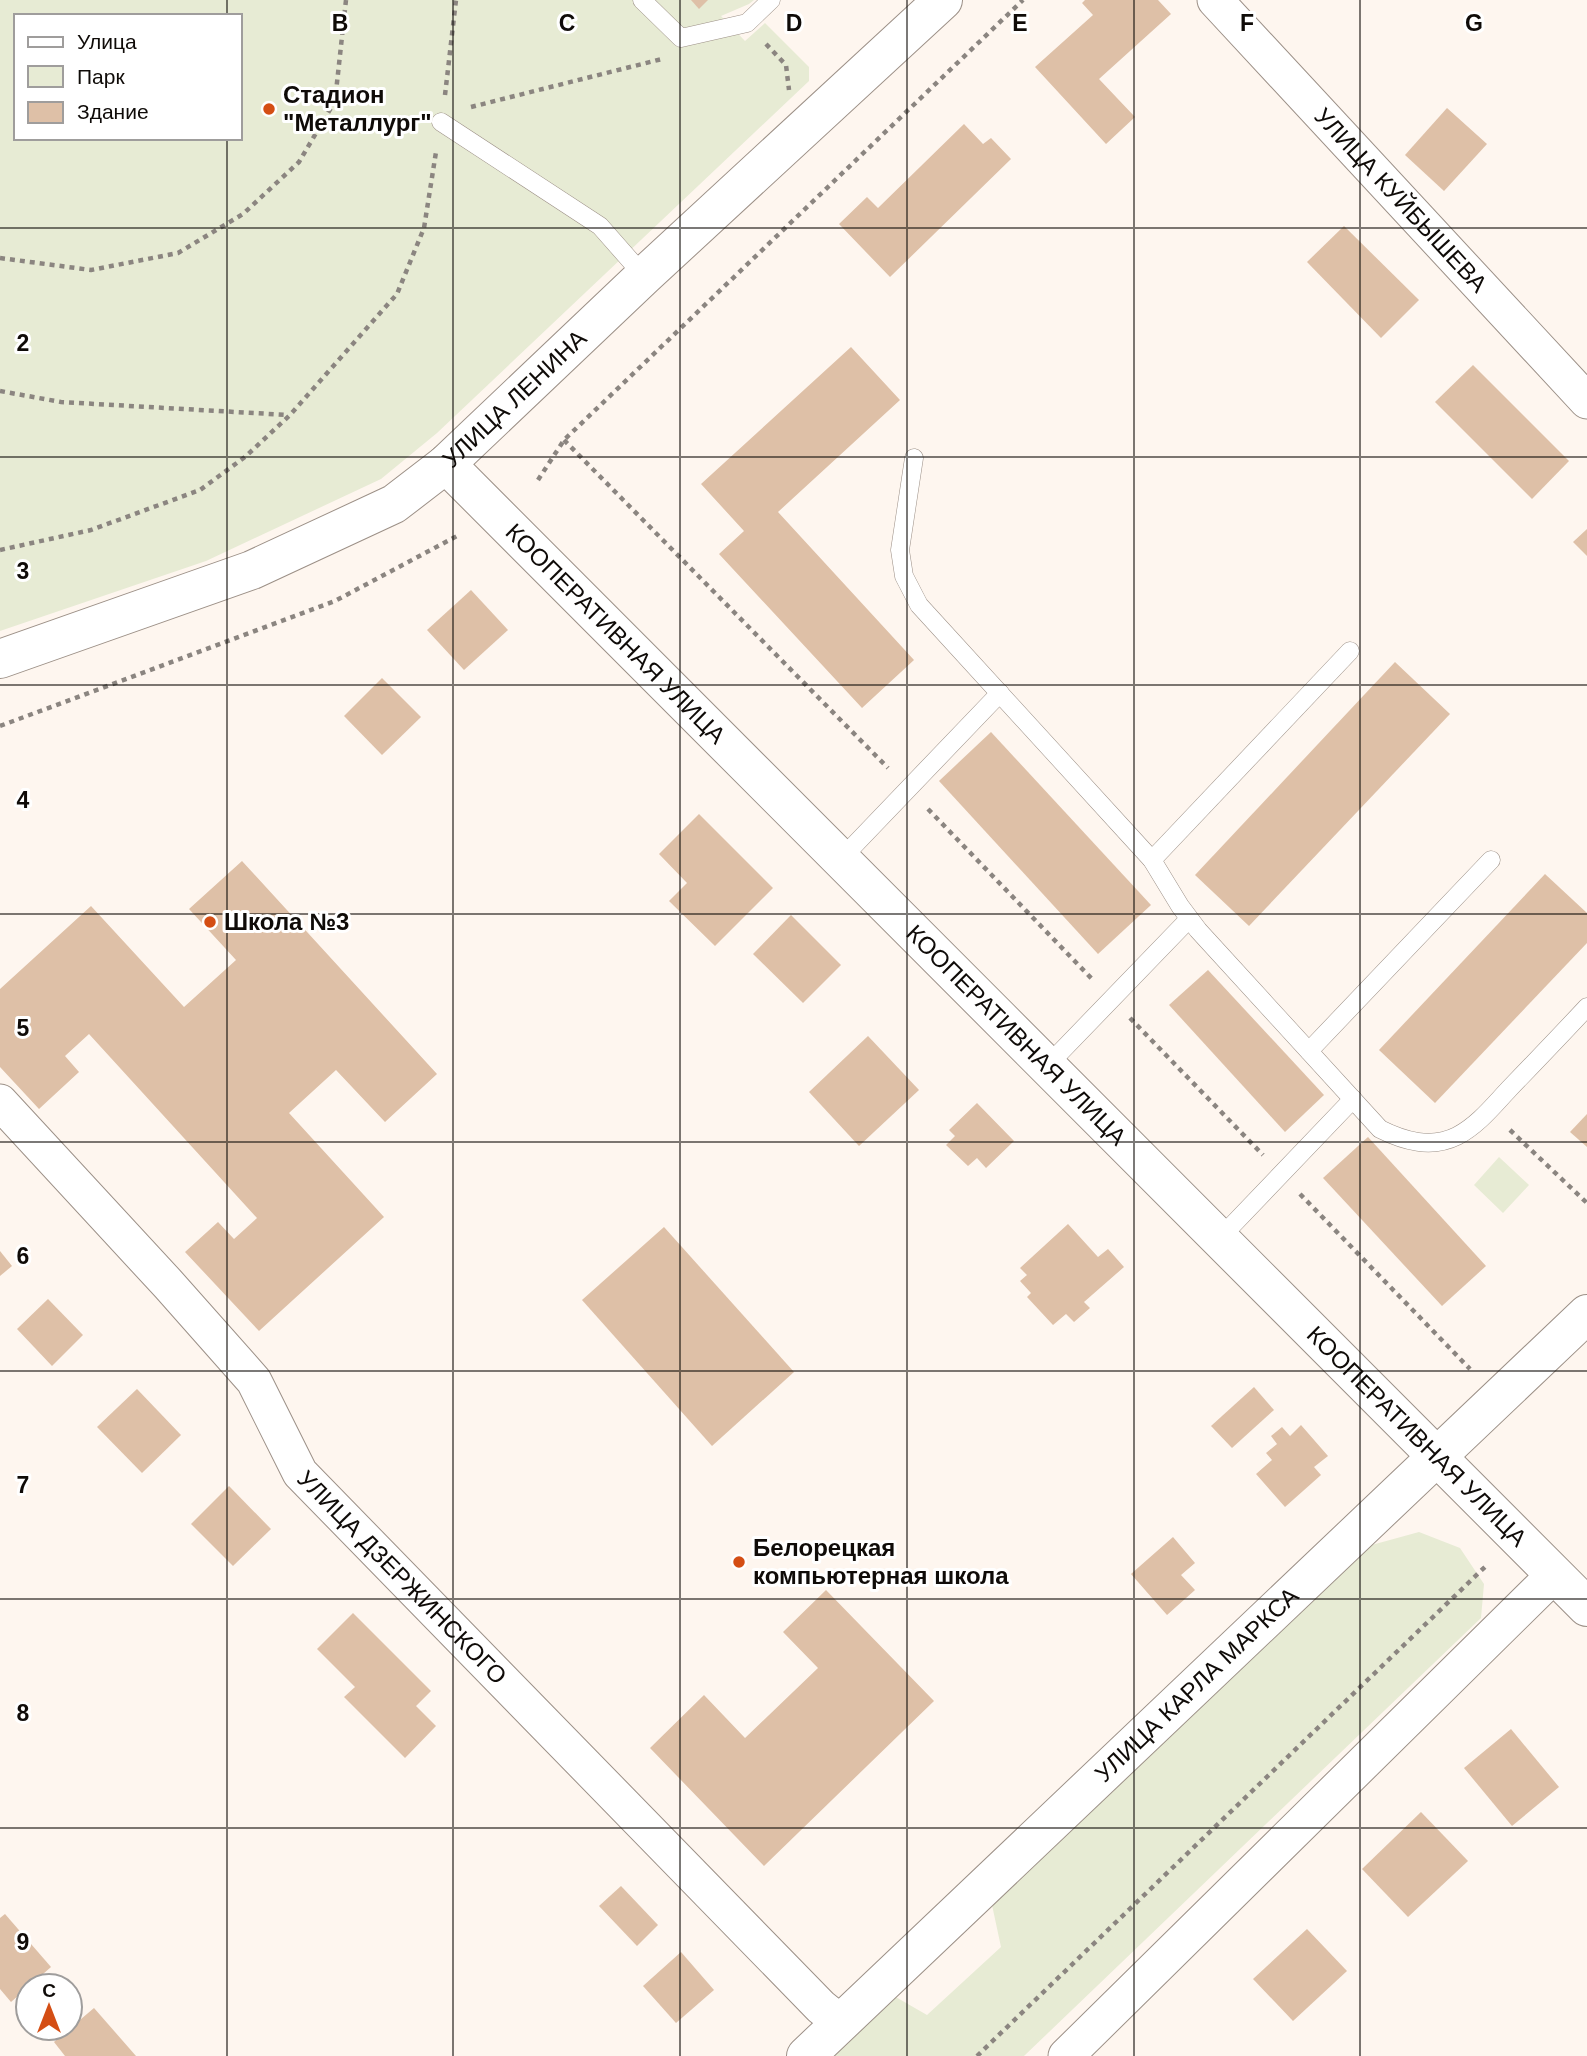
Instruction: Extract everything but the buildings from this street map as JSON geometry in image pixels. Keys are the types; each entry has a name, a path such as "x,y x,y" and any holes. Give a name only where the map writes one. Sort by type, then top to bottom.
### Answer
{"street":[{"name":"УЛИЦА ЛЕНИНА","path":"0,659 252,570 394,504 446,464 643,276 943,0"},
{"name":"УЛИЦА КУЙБЫШЕВА","path":"1215,0 1587,401"},
{"name":"КООПЕРАТИВНАЯ УЛИЦА","path":"446,464 1587,1607"},
{"name":"УЛИЦА ДЗЕРЖИНСКОГО","path":"0,1102 254,1381 300,1473 821,2007 841,2023"},
{"name":"УЛИЦА КАРЛА МАРКСА","path":"807,2056 1587,1314"},
{"path":"1066,2056 1555,1574"}],"lane":[{"path":"642,0 681,38 747,23 771,0"},
{"path":"442,118 600,226 643,276"},
{"path":"914,458 900,550 904,576 919,605 1152,860 1189,919 1380,1129 1416,1143 1433,1143 1456,1137 1478,1122 1587,1007"},
{"path":"1152,860 1350,651"},
{"path":"839,860 1000,693"},
{"path":"1309,1051 1491,860"},
{"path":"1047,1066 1189,919"},
{"path":"1220,1238 1353,1099"}],"path":[{"path":"0,258 91,270 178,253 243,214 299,162 335,101 346,0"},
{"path":"0,550 91,530 200,490 245,457 289,415 397,294 424,228 442,118 456,0"},
{"path":"538,480 564,440 1023,0"},
{"path":"747,23 786,65 790,94"},
{"path":"442,118 664,58"},
{"path":"0,391 61,402 289,415"},
{"path":"564,440 908,789 1470,1369"},
{"path":"0,726 335,601 457,536"},
{"path":"1489,1111 1587,1203"},
{"path":"977,2056 1490,1562"}],"green space":[{"path":"0,0 754,0 721,16 745,41 765,23 809,67 809,81 437,433 381,479 206,561 0,631"},
{"path":"1499,1157 1529,1185 1503,1213 1474,1185"},
{"path":"1419,1532 1460,1548 1484,1584 1481,1618 1024,2056 833,2056 894,1996 927,2015 1001,1947 992,1905 1368,1546"}],"place":[{"name":"Стадион \"Металлург\"","path":"269,109"},
{"name":"Школа №3","path":"210,922"},
{"name":"Белорецкая компьютерная школа","path":"739,1562"}]}
